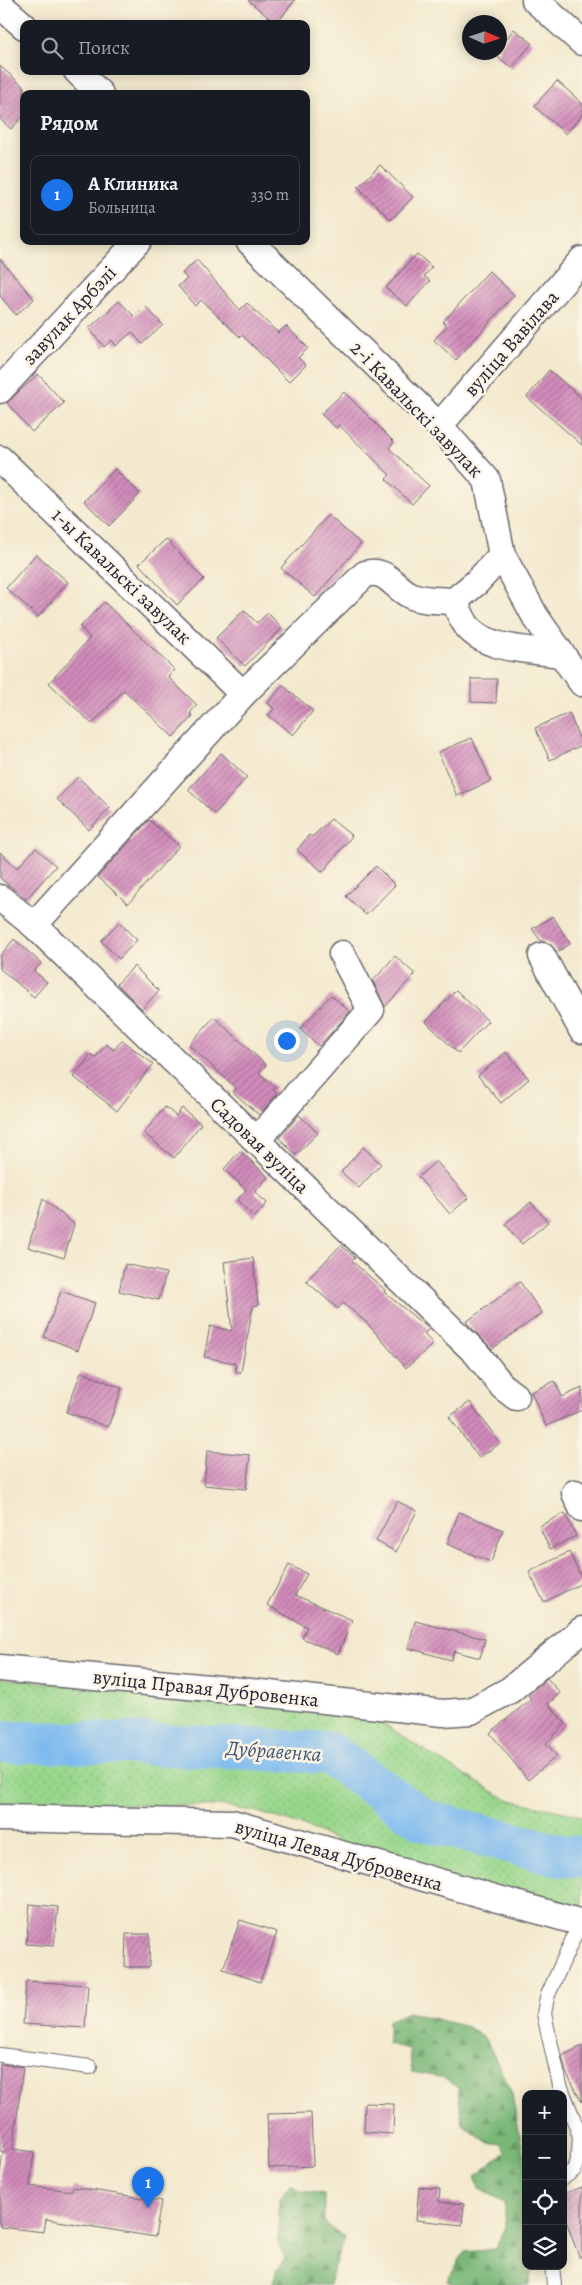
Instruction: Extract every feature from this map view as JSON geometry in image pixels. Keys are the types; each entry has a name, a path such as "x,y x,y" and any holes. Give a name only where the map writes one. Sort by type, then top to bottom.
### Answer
{"street":[{"path":"536,0 582,42"},
{"path":"0,5 20,22"},
{"path":"81,75 96,90"},
{"name":"завулак Арбэлі","path":"0,390 134,245"},
{"name":"2-і Кавальскі завулак","path":"253,245 439,426 487,480 502,555 535,616 582,683"},
{"name":"вуліца Вавілава","path":"439,426 582,260"},
{"name":"1-ы Кавальскі завулак","path":"0,458 243,694"},
{"path":"34,925 243,694 365,574 375,571 383,574 411,596 454,601 477,582 502,555"},
{"path":"454,601 468,626 484,639 506,646 560,654"},
{"name":"Садовая вуліца","path":"0,898 34,925 477,1354 503,1387 516,1398"},
{"path":"256,1141 371,1010 342,954"},
{"path":"542,956 582,1030"},
{"name":"вуліца Правая Дубровенка","path":"0,1668 443,1713 471,1711 510,1690 582,1630"},
{"name":"вуліца Левая Дубровенка","path":"1,1822 232,1823 581,1923"}],"lane":[{"path":"567,2175 574,2170 580,2152 580,2136 560,2085 544,2014 547,1997 581,1923"},
{"path":"0,2054 90,2067"},
{"path":"552,2270 554,2285"}],"green space":[{"path":"0,1678 375,1718 436,1758 506,1799 582,1816 582,1913 369,1856 304,1826 258,1812 223,1806 0,1803"},
{"path":"408,2012 468,2027 487,2041 512,2094 522,2147 522,2270 532,2270 529,2285 455,2285 447,2281 465,2252 495,2249 505,2229 505,2202 480,2189 475,2176 505,2153 501,2144 487,2142 462,2124 458,2088 445,2078 412,2072 409,2049 388,2044 388,2021"},
{"path":"291,2184 300,2191 324,2194 324,2222 345,2238 331,2274 330,2285 272,2285 277,2269 285,2258 278,2243 279,2200"}],"building":[{"path":"248,0 295,0 279,20 271,20"},
{"path":"514,29 532,43 512,68 502,60 507,60 507,38"},
{"path":"0,66 24,87 24,90 20,90 20,119 11,129 0,119"},
{"path":"557,81 582,103 582,115 566,134 534,106"},
{"path":"380,165 413,197 391,220 358,187"},
{"path":"417,254 432,267 424,276 430,281 407,306 386,288"},
{"path":"0,259 34,299 16,315 0,296"},
{"path":"197,260 240,310 247,303 278,333 286,326 308,348 298,358 306,365 289,382 242,335 240,337 201,300 195,306 178,286 187,279 182,273"},
{"path":"489,271 514,295 456,360 434,340 447,326 443,322"},
{"path":"119,301 134,316 145,306 163,325 142,344 132,332 116,346 112,340 104,347 89,328"},
{"path":"549,370 582,398 582,445 527,397"},
{"path":"38,374 64,403 32,432 7,403"},
{"path":"344,392 394,442 389,448 429,486 412,504 386,479 390,475 339,425 336,428 321,414"},
{"path":"115,469 140,494 109,526 84,501"},
{"path":"328,515 361,544 315,597 281,568"},
{"path":"166,539 204,579 177,605 139,564"},
{"path":"36,554 68,582 38,617 6,588"},
{"path":"104,602 175,670 168,677 197,705 190,713 193,716 173,737 124,690 92,724 49,683 90,638 80,627"},
{"path":"244,610 257,623 268,613 282,628 245,666 216,638"},
{"path":"471,679 497,679 496,703 471,702"},
{"path":"283,685 313,711 293,735 268,715 274,709 268,703"},
{"path":"569,713 582,745 550,760 535,728"},
{"path":"472,738 491,781 457,796 438,752"},
{"path":"221,753 247,777 215,814 188,790"},
{"path":"78,777 110,808 89,830 57,799"},
{"path":"331,819 352,836 323,872 297,850 309,835 312,837"},
{"path":"149,820 179,846 128,904 98,877"},
{"path":"36,848 56,866 26,899 0,878 0,852 17,868"},
{"path":"376,866 395,885 366,915 346,896"},
{"path":"553,916 570,944 557,952 550,944 541,941 532,929"},
{"path":"119,922 137,940 119,959 101,941"},
{"path":"14,939 41,963 34,971 47,982 34,997 0,969 0,956"},
{"path":"395,956 415,974 385,1007 373,981"},
{"path":"134,966 159,991 142,1009 117,984"},
{"path":"456,990 488,1021 458,1053 426,1022"},
{"path":"331,995 350,1012 319,1046 300,1029"},
{"path":"214,1017 266,1065 259,1073 276,1088 273,1090 277,1094 259,1115 233,1092 236,1088 189,1045"},
{"path":"122,1040 153,1064 117,1111 74,1077 91,1054 95,1058 106,1044 114,1050"},
{"path":"506,1052 529,1079 501,1103 478,1076"},
{"path":"165,1107 176,1116 182,1108 201,1124 174,1158 144,1133"},
{"path":"299,1115 318,1133 296,1155 279,1138"},
{"path":"363,1147 381,1164 359,1188 341,1172"},
{"path":"240,1151 268,1177 255,1192 267,1203 254,1217 237,1200 246,1190 224,1169"},
{"path":"436,1161 468,1198 450,1214 418,1177"},
{"path":"43,1199 74,1224 64,1258 28,1247"},
{"path":"531,1202 548,1222 522,1244 505,1224"},
{"path":"341,1245 355,1258 352,1261 385,1290 384,1292 429,1329 424,1334 433,1344 406,1368 366,1322 343,1303 338,1309 306,1281"},
{"path":"253,1258 258,1305 253,1306 241,1372 236,1372 235,1363 204,1357 210,1326 232,1331 224,1262"},
{"path":"125,1264 166,1273 159,1300 119,1291"},
{"path":"520,1282 542,1313 492,1349 466,1322"},
{"path":"61,1291 95,1303 78,1350 44,1337"},
{"path":"81,1372 122,1388 108,1427 66,1412"},
{"path":"555,1381 562,1397 582,1388 582,1410 546,1426 531,1392"},
{"path":"470,1402 500,1443 479,1458 449,1417"},
{"path":"207,1451 250,1455 246,1489 204,1485"},
{"path":"397,1501 417,1511 396,1552 376,1541"},
{"path":"459,1512 503,1530 491,1562 447,1544"},
{"path":"565,1513 576,1536 550,1549 539,1526"},
{"path":"569,1552 582,1578 582,1583 544,1602 529,1572"},
{"path":"289,1565 307,1574 295,1595 352,1620 338,1654 302,1638 307,1627 267,1605"},
{"path":"415,1621 485,1639 480,1658 454,1651 451,1660 408,1648"},
{"path":"547,1678 560,1693 548,1704 566,1724 546,1743 557,1756 528,1780 490,1733 531,1699 528,1695"},
{"path":"30,1904 58,1907 54,1946 26,1944"},
{"path":"240,1920 277,1932 260,1982 223,1969"},
{"path":"126,1934 150,1934 149,1967 125,1967"},
{"path":"26,1981 88,1985 85,2028 23,2024"},
{"path":"582,2046 582,2102 566,2072 562,2056"},
{"path":"0,2064 23,2067 13,2149 34,2152 30,2186 72,2191 73,2187 161,2201 155,2237 46,2219 44,2232 0,2227 0,2176 3,2151 0,2151"},
{"path":"365,2103 394,2104 393,2134 364,2132"},
{"path":"311,2113 313,2166 269,2168 267,2114"},
{"path":"419,2187 440,2189 439,2202 464,2204 462,2225 416,2220"},
{"path":"582,2187 582,2257 579,2257 567,2223 567,2193"}],"waterway":[{"name":"Дубравенка","path":"0,1742 130,1743 329,1753 424,1820 563,1856 582,1857"}],"place":[{"name":"А Клиника","path":"148,2208"}]}
